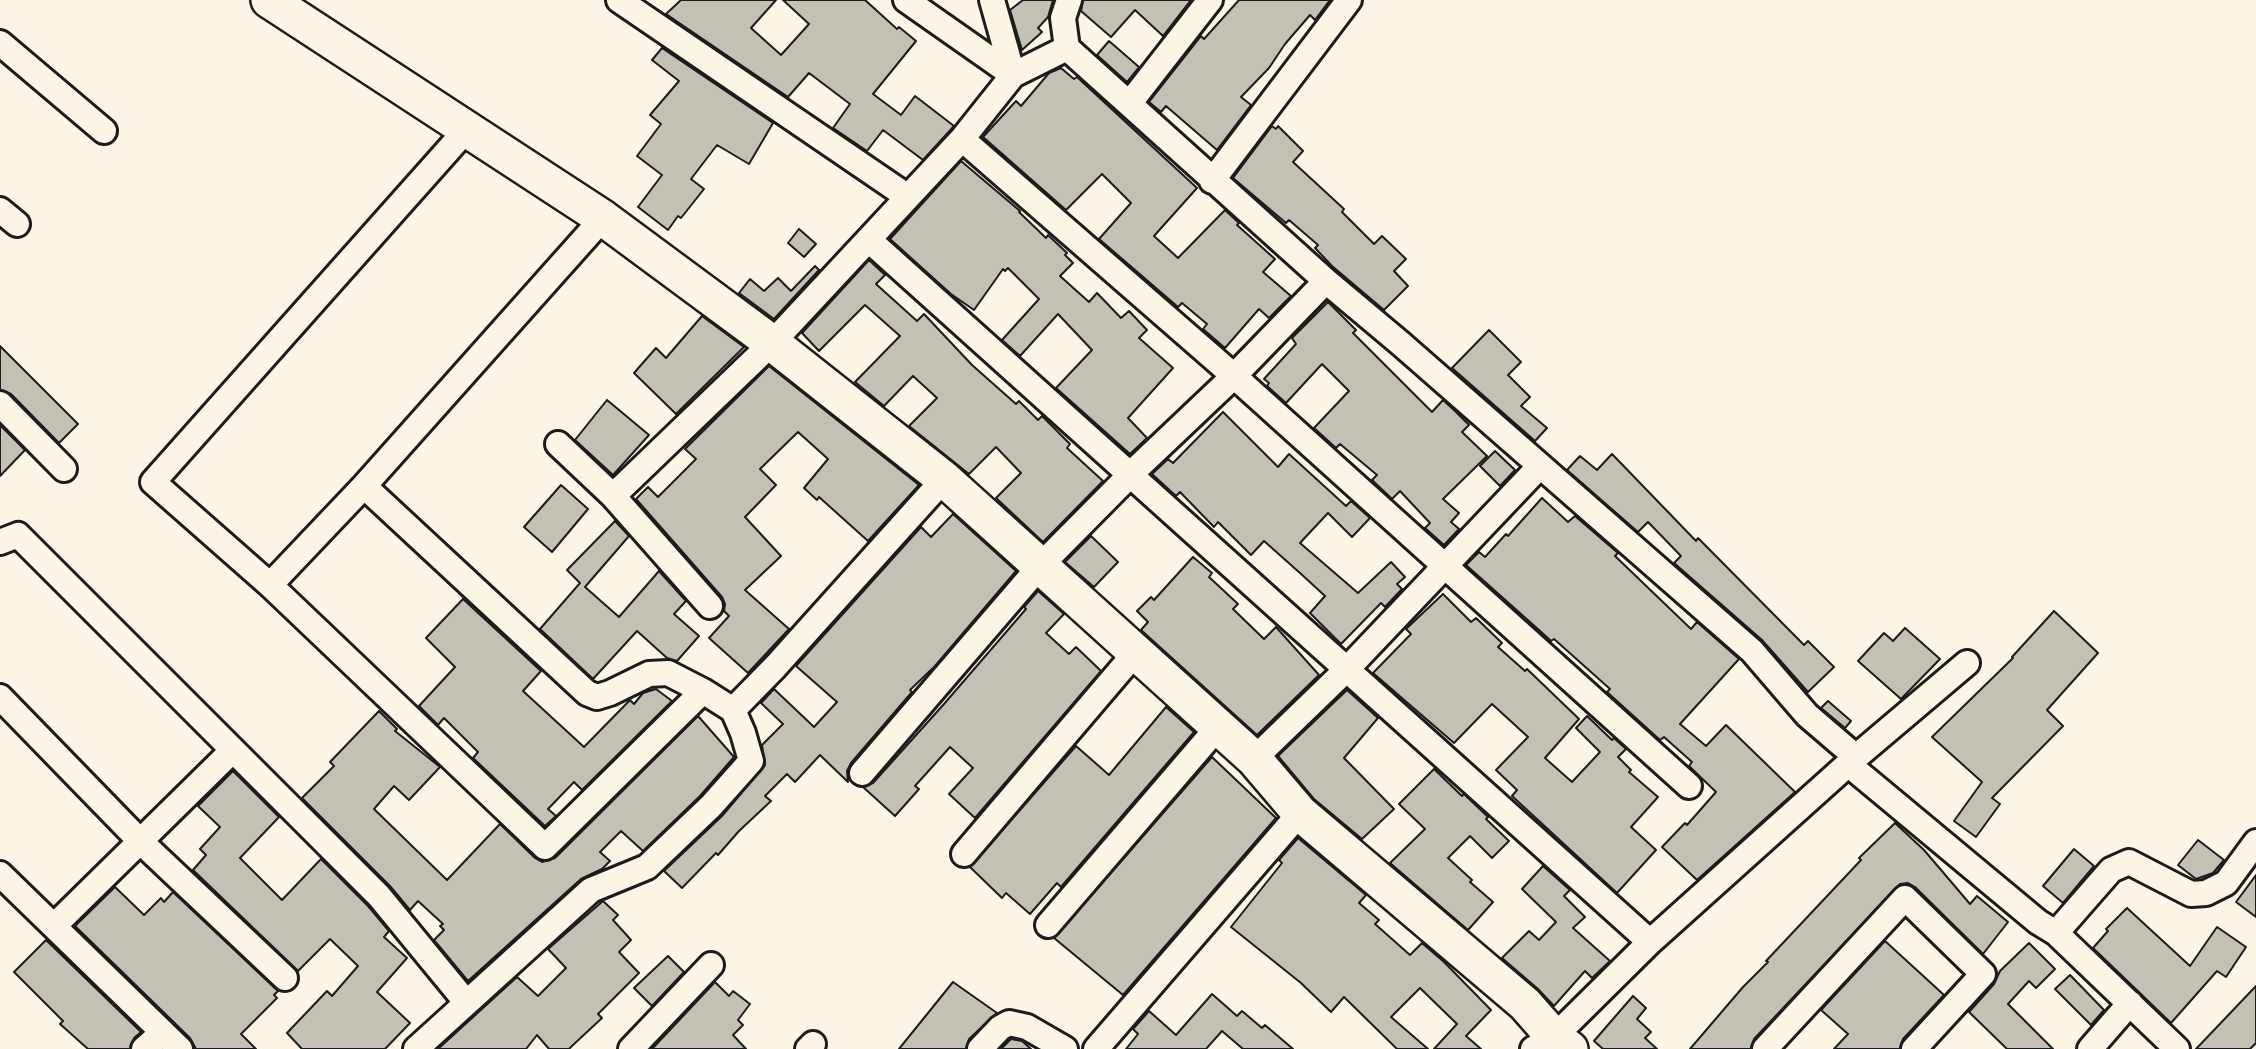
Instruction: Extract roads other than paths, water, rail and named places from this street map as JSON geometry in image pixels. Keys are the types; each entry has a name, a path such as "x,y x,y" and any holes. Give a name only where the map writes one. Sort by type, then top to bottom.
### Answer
{"street":[{"path":"269,0 603,218 772,343 944,479 1254,759 1300,813 1525,1004 1553,1045 1650,942 1852,760 1967,663"},
{"path":"619,0 908,197"},
{"path":"906,0 1013,75"},
{"path":"992,0 1013,75"},
{"path":"1069,0 1063,18 1067,48 1325,281 1400,343 1752,651 1807,715 1852,760 2038,922 2056,933 2176,1049"},
{"path":"1129,104 1210,0"},
{"path":"1213,180 1349,0"},
{"path":"0,43 104,131"},
{"path":"613,496 772,343 962,139 1013,75 1067,48"},
{"path":"467,129 153,482 270,585 545,847 703,691"},
{"path":"962,139 1234,376 1689,786"},
{"path":"270,585 364,486 603,218"},
{"path":"869,240 1650,942"},
{"path":"862,773 1040,566 1130,474 1234,376 1325,281"},
{"path":"0,404 64,469"},
{"path":"558,443 613,496 710,606"},
{"path":"1254,759 1348,668 1540,466"},
{"path":"733,710 944,479"},
{"path":"364,486 587,693 597,697 610,694 649,674 668,673 733,710 751,761 711,806 648,867 591,890 416,1049"},
{"path":"0,542 18,535 379,896 466,1002"},
{"path":"964,854 1136,652"},
{"path":"0,697 141,842 285,978"},
{"path":"1048,925 1218,727"},
{"path":"55,925 233,750"},
{"path":"1096,1049 1300,813"},
{"path":"2056,933 2111,870 2129,862 2191,894 2206,893 2226,883 2256,842"},
{"path":"0,874 55,925 162,1044"},
{"path":"1765,1049 1905,898 1983,974 1914,1049"},
{"path":"631,1049 711,965"},
{"path":"2090,1049 2130,1003"},
{"path":"980,1049 1000,1028 1009,1023 1027,1027 1065,1049"}]}
